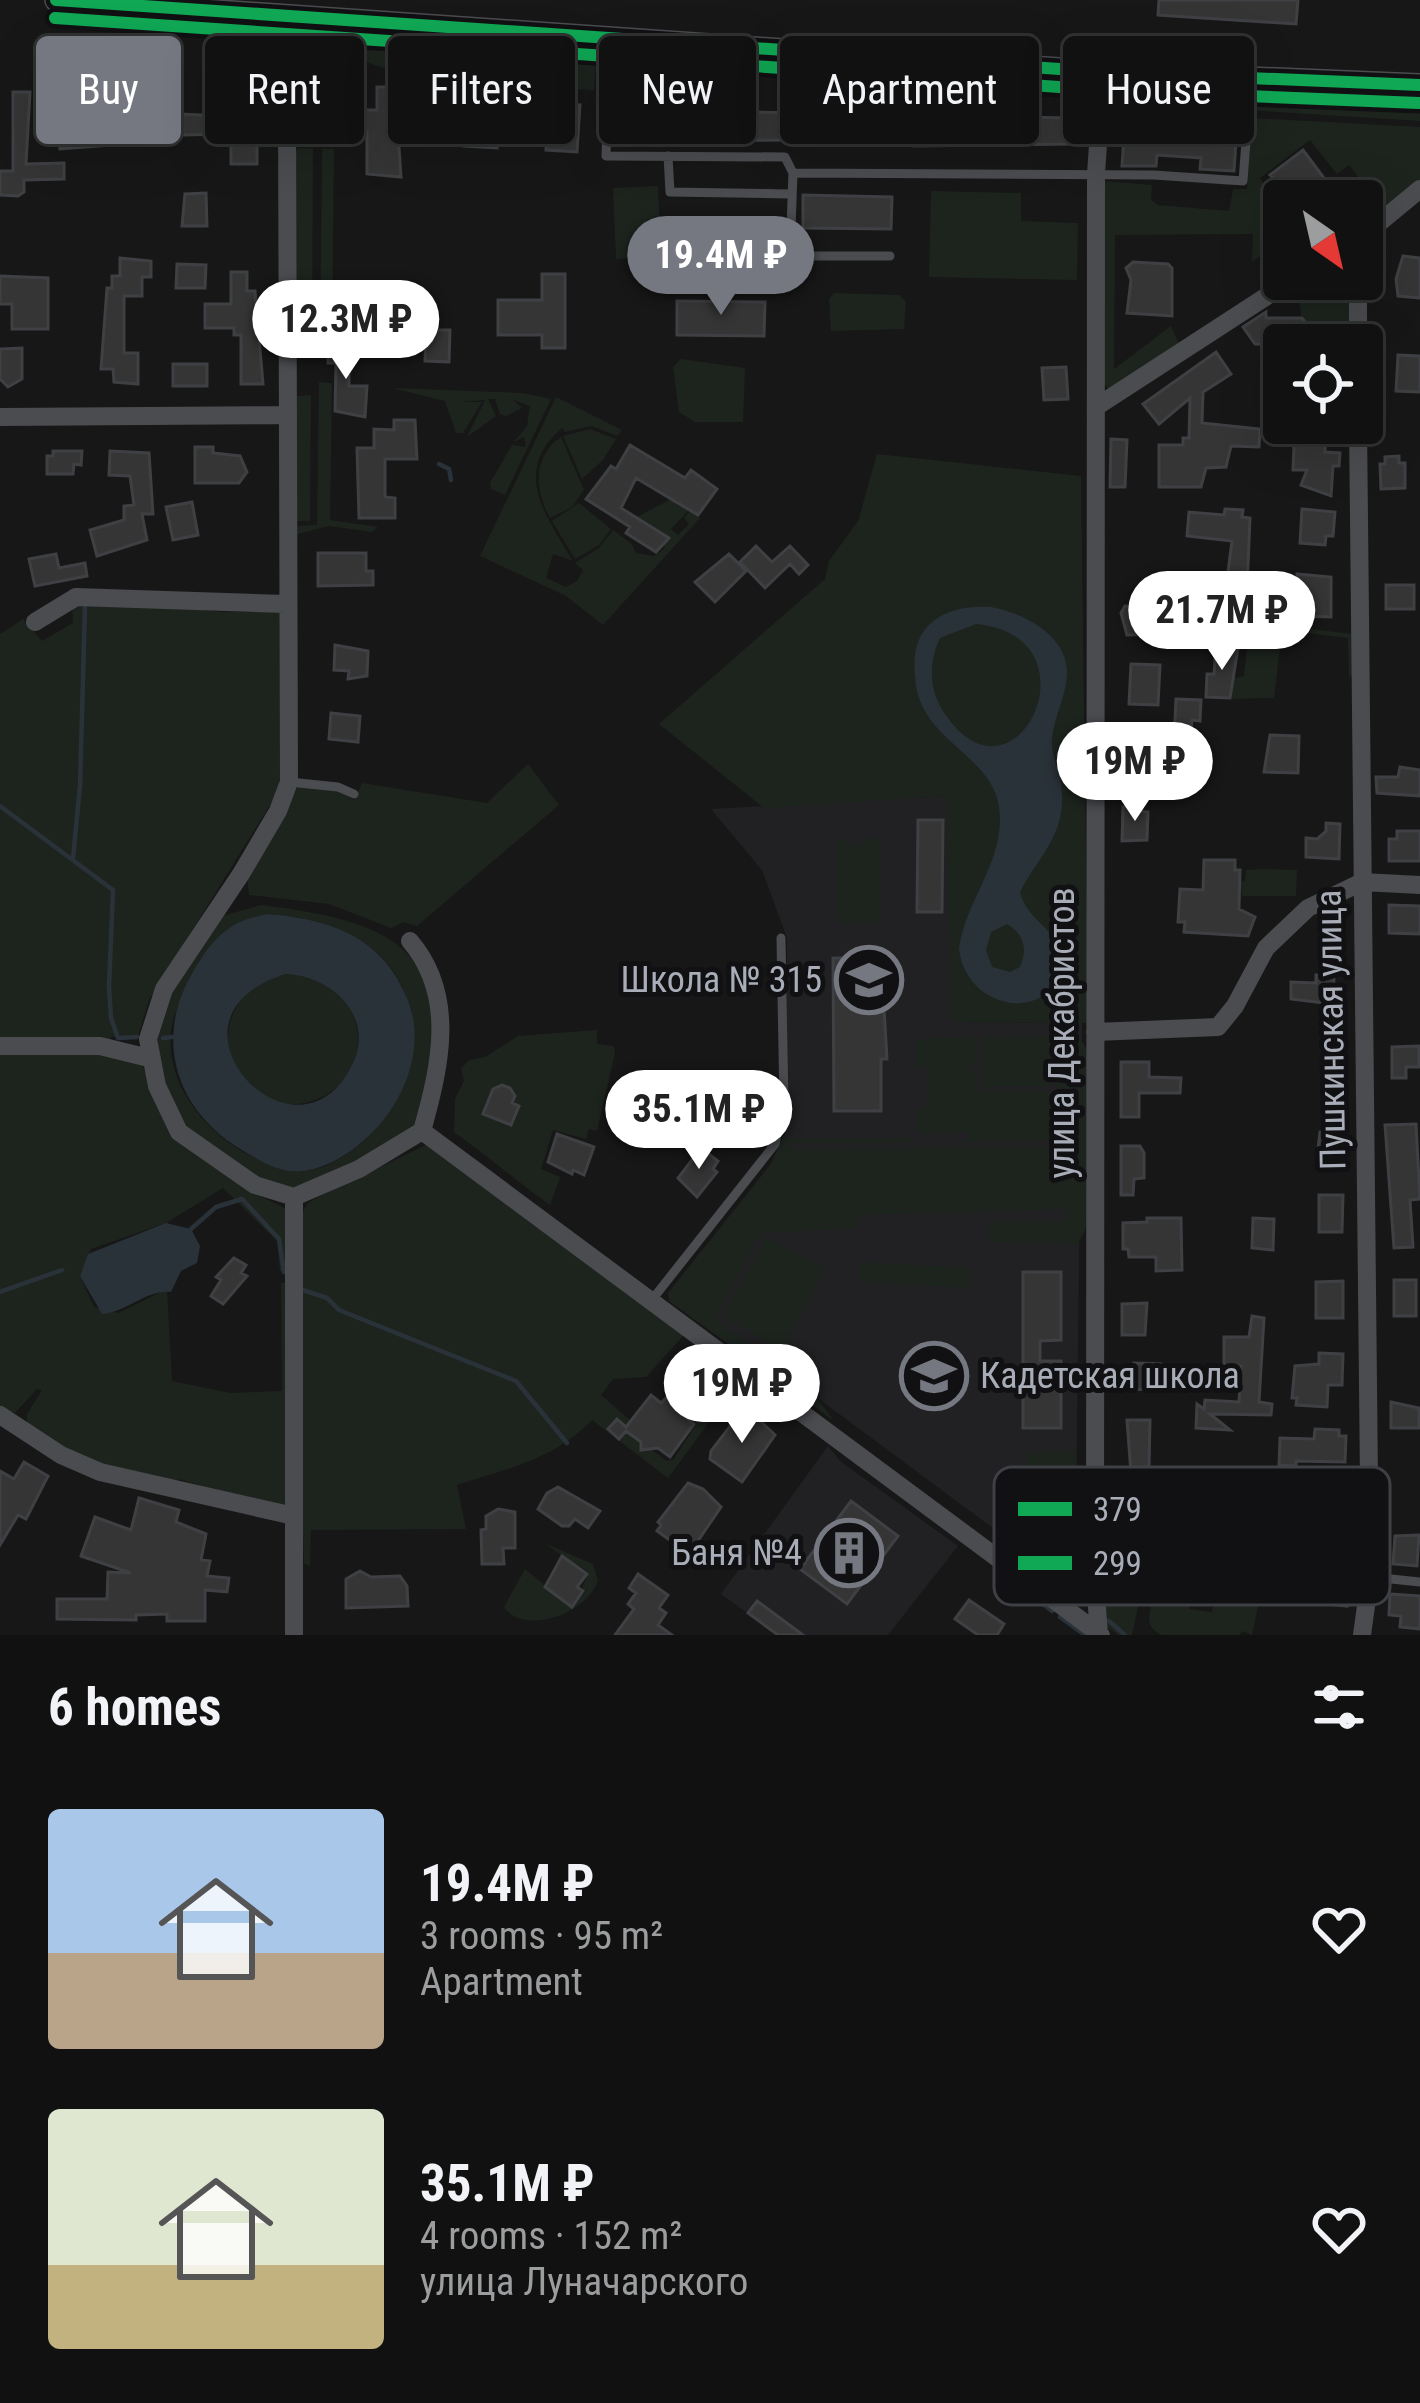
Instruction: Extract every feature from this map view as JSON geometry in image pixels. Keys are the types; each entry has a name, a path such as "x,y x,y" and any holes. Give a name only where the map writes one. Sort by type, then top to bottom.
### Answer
{"street":[{"path":"56,0 599,37"},
{"path":"301,36 307,17"},
{"path":"756,48 1063,69"},
{"path":"1254,78 1420,85"},
{"path":"287,144 289,782 278,811 241,874 164,989 151,1022 148,1058 179,1132 255,1185 294,1197 359,1169 422,1131 437,1072 440,1009 433,976 410,941"},
{"name":"улица Декабристов","path":"1095,1467 1098,144"},
{"path":"1383,220 1420,189"},
{"path":"1096,407 1263,298"},
{"path":"0,417 286,415"},
{"name":"Пушкинская улица","path":"1358,444 1369,1467"},
{"path":"35,622 76,597 285,604"},
{"path":"1095,1032 1218,1027 1280,930 1324,898 1362,882 1420,885"},
{"path":"0,1046 100,1046 148,1058"},
{"path":"422,1131 994,1556"},
{"path":"294,1197 294,1635"},
{"path":"0,1415 61,1455 100,1472 294,1516"},
{"path":"1060,1605 1100,1635"},
{"name":"улица Декабристов","path":"1097,1605 1100,1635"},
{"name":"Пушкинская улица","path":"1362,1635 1366,1605"}],"lane":[{"path":"606,144 606,156 785,157 793,173 790,256 890,256"},
{"path":"793,173 1096,174 1243,181 1246,144"},
{"path":"668,156 670,192 791,194"},
{"path":"289,782 354,794"},
{"path":"651,1301 776,1144 784,1106 781,938"},
{"path":"1390,1578 1420,1582"}],"shaded area":[{"path":"379,33 426,36 388,36 388,69 364,59 364,42 371,42"},
{"path":"575,46 597,47 594,90 575,89"},
{"path":"1254,89 1420,97 1420,121 1254,110"},
{"path":"1254,118 1420,127 1420,182 1383,212 1383,180 1356,180 1349,165 1337,174 1310,140 1260,178 1263,253 1252,262 1253,234 1115,235 1114,369 1171,326 1181,349 1116,389 1107,388 1102,380 1104,181 1152,185 1151,200 1158,205 1229,211 1233,189 1247,189"},
{"path":"313,149 312,347 296,346 295,151"},
{"path":"322,149 334,149 332,344 320,344"},
{"path":"658,186 661,257 616,259 613,188"},
{"path":"931,191 1021,193 1021,221 1078,223 1077,280 929,277"},
{"path":"834,293 899,295 906,302 904,329 831,331 829,299"},
{"path":"1299,300 1354,300 1353,324 1302,323"},
{"path":"681,359 745,368 743,422 695,422 679,412 673,367"},
{"path":"319,382 332,383 330,520 378,527 372,532 329,526 298,534 293,526 317,525"},
{"path":"392,388 523,393 551,399 505,495 491,489 490,483 512,445 526,447 524,437 514,442 527,426 530,406 513,400 522,408 506,416 500,414 495,399 488,399 496,416 467,437 485,400 460,402 482,402 463,433 456,433 445,401"},
{"path":"311,395 310,521 293,521 296,396"},
{"path":"556,397 622,430 618,436 591,426 565,432 562,428 547,444 536,476 538,493 573,561 553,554 546,578 566,587 577,581 583,570 575,563 599,548 613,530 636,553 654,556 664,549 666,535 637,517 673,498 689,510 671,529 678,535 689,524 684,518 690,511 700,518 603,625 566,596 480,556"},
{"path":"590,429 616,439 603,460 582,479 563,436"},
{"path":"561,437 584,490 572,507 550,518 541,497 539,474 545,454"},
{"path":"877,454 1081,476 1088,1023 951,1022 946,796 764,808 659,724 825,579 829,561 858,521"},
{"path":"579,503 611,529 599,545 575,559 552,521"},
{"path":"121,601 222,612 280,612 283,784 149,1000 138,1036 111,1037 113,1051 142,1064 161,1111 242,1187 286,1209 289,1272 280,1271 277,1241 223,1188 166,1223 91,1249 80,1276 94,1307 118,1313 167,1289 172,1381 230,1393 282,1391 281,1283 289,1283 290,1504 283,1509 178,1479 173,1485 96,1467 27,1423 27,1414 42,1390 37,1389 15,1413 0,1409 0,634 23,619 42,641 73,623 72,602"},
{"path":"981,607 1030,621 1053,638 1066,661 1066,683 1052,744 1061,783 1060,816 1051,842 1020,892 1030,912 1059,945 1064,967 1055,985 1025,1003 991,996 965,969 959,949 997,844 999,806 982,772 928,716 915,676 916,647 930,624 954,611","holes":["976,624 1014,636 1035,658 1041,686 1034,714 1018,735 996,746 970,740 943,711 933,684 932,665 940,638","1007,924 1021,937 1024,948 1020,967 1010,972 992,967 986,950 991,932"]},
{"path":"1285,626 1353,634 1356,657 1349,678 1348,638 1283,630"},
{"path":"1282,633 1274,698 1231,699 1232,679 1244,676 1248,639 1277,642"},
{"path":"528,764 559,805 417,926 403,922 391,928 329,904 249,895 247,876 298,786 338,791 355,800 362,783 487,803"},
{"path":"947,796 952,1022 1082,1023 1077,1467 994,1467 994,1529 707,1316 786,1130 787,938 762,870 711,809"},
{"path":"844,836 845,845 863,844 863,836 881,842 879,923 842,923 837,918 837,841"},
{"path":"1246,870 1297,870 1296,896 1242,896 1241,886 1226,885 1245,881"},
{"path":"261,905 333,917 391,941 412,959 427,985 433,1018 425,1097 417,1123 407,1136 320,1179 285,1187 235,1166 191,1132 167,1093 158,1040 172,991 218,917","holes":["268,914 338,929 376,952 391,968 412,1013 393,1089 377,1127 346,1155 307,1170 255,1158 208,1125 177,1078 171,1052 175,1014 220,936"]},
{"path":"268,914 333,927 369,946 396,977 412,1012 413,1057 390,1111 352,1150 314,1169 293,1171 270,1165 219,1134 187,1094 178,1072 174,1023 193,972 223,933 242,921","holes":["286,974 320,982 346,1003 358,1032 358,1049 351,1067 326,1096 297,1105 268,1097 245,1078 230,1051 229,1022 246,995"]},
{"path":"293,974 318,979 339,993 353,1014 358,1039 353,1064 339,1085 318,1099 293,1104 268,1099 247,1085 233,1064 228,1039 233,1014 247,993 268,979"},
{"path":"597,1030 597,1044 614,1046 615,1053 597,1131 589,1129 586,1139 553,1130 541,1169 560,1177 550,1205 454,1132 455,1099 464,1081 461,1069 469,1060 485,1057 518,1036"},
{"path":"1077,1034 1088,1051 1087,1226 1078,1244 989,1242 990,1221 1066,1221 1066,1209 859,1215 858,1228 760,1233 715,1319 812,1391 834,1421 669,1301 668,1293 770,1165 782,1139 911,1138 911,1143 789,1143 789,1149 1064,1147 1063,1140 958,1142 968,1139 967,1132 917,1133 917,1108 929,1107 929,1067 916,1066 916,1039 976,1037 977,1066 968,1066 968,1072 977,1072 978,1092 1064,1092 1056,1087 1056,1035"},
{"path":"1049,1036 1050,1086 983,1086 983,1037"},
{"path":"426,1145 685,1334 646,1377 613,1379 601,1395 640,1429 634,1437 667,1461 674,1459 695,1426 701,1405 713,1400 711,1392 697,1392 680,1379 681,1368 696,1348 740,1380 668,1478 592,1420 546,1453 457,1485 466,1529 311,1530 310,1566 304,1564 297,1341 302,1213 322,1195"},
{"path":"166,1223 191,1229 200,1246 197,1263 181,1271 171,1292 102,1314 80,1276 88,1254"},
{"path":"767,1237 826,1269 782,1349 723,1316"},
{"path":"861,1262 971,1268 970,1288 860,1282"},
{"path":"828,1446 840,1461 958,1546 888,1635 778,1635 721,1594"},
{"path":"1076,1451 1076,1467 1027,1467 1027,1452"},
{"path":"544,1543 593,1564 598,1581 591,1593 580,1604 568,1612 525,1620 504,1607 525,1569 573,1608 586,1591 582,1587 589,1573"},
{"path":"1104,1605 1137,1605 1132,1635 1119,1635 1106,1627"},
{"path":"1152,1605 1190,1605 1189,1609 1212,1612 1213,1605 1258,1605 1252,1635 1242,1631 1240,1635 1161,1635 1151,1625"}],"building":[{"path":"1159,0 1298,0 1296,24 1158,15"},
{"path":"377,87 388,87 388,144 399,144 401,177 367,174 364,110 377,110"},
{"path":"13,92 30,92 26,164 64,163 64,179 24,180 24,192 18,196 0,195 0,171 13,171"},
{"path":"575,105 580,105 577,152 546,150 546,144 575,144"},
{"path":"756,112 780,113 780,140 756,140"},
{"path":"182,114 205,115 205,135 182,135"},
{"path":"1039,117 1063,118 1063,144 1071,144 914,146 1039,144"},
{"path":"60,144 124,144 60,149"},
{"path":"231,144 257,144 257,164 231,164"},
{"path":"464,144 497,144 497,148"},
{"path":"1123,144 1236,144 1234,171 1200,169 1201,158 1157,155 1156,166 1122,166"},
{"path":"1303,150 1326,180 1273,180 1270,175"},
{"path":"206,193 207,226 182,226 185,194"},
{"path":"803,195 892,197 891,229 803,228"},
{"path":"1403,256 1420,258 1420,298 1398,296 1396,279"},
{"path":"120,258 151,261 151,277 142,277 142,296 124,296 124,353 138,353 138,384 114,382 113,369 101,369 107,288 112,288 112,276 120,276"},
{"path":"1133,262 1172,268 1172,316 1127,313 1131,280 1126,268"},
{"path":"177,264 206,265 205,288 176,288"},
{"path":"231,272 247,272 247,291 255,291 263,384 241,384 241,335 234,335 234,328 205,328 205,304 231,304"},
{"path":"542,274 565,274 565,348 542,348 542,335 498,335 498,300 542,300"},
{"path":"0,276 48,278 48,329 12,329 12,304 0,304"},
{"path":"342,285 362,285 362,302 408,302 408,332 338,328"},
{"path":"677,301 765,302 764,336 677,335"},
{"path":"1266,312 1266,318 1302,318 1307,324 1263,324 1263,344 1255,344 1243,327"},
{"path":"426,330 450,330 449,362 425,361"},
{"path":"328,342 349,342 349,386 367,386 365,417 335,411 336,363 328,363"},
{"path":"22,348 22,379 8,387 0,379 0,349"},
{"path":"1216,352 1231,374 1203,392 1202,423 1260,429 1259,447 1231,446 1226,467 1206,468 1201,487 1159,487 1159,445 1183,445 1183,438 1189,438 1190,398 1159,424 1143,404"},
{"path":"1398,355 1420,356 1420,392 1396,391"},
{"path":"173,364 207,364 207,386 173,386"},
{"path":"1066,367 1068,399 1044,400 1042,368"},
{"path":"394,420 415,420 417,459 385,459 385,497 395,498 395,518 359,518 357,448 374,448 374,429 394,430"},
{"path":"1111,439 1127,440 1125,487 1110,487"},
{"path":"1294,444 1325,444 1325,452 1340,453 1339,466 1333,466 1331,496 1301,485 1307,470 1293,470"},
{"path":"630,445 685,478 691,470 717,489 698,515 636,478 621,508 669,538 656,552 626,533 630,527 586,499 611,466 616,469"},
{"path":"195,447 240,456 247,472 239,483 195,483"},
{"path":"53,451 82,451 81,465 74,464 73,474 47,474 47,456 53,456"},
{"path":"110,451 149,453 153,514 142,514 147,540 97,556 90,530 124,520 124,506 134,505 130,476 109,475"},
{"path":"1399,456 1399,463 1405,463 1405,488 1381,489 1380,464 1385,464 1385,457"},
{"path":"192,502 198,535 173,540 166,507"},
{"path":"1225,509 1243,510 1242,517 1250,518 1246,613 1223,610 1232,541 1187,536 1189,512 1224,515"},
{"path":"1302,509 1335,512 1333,536 1326,536 1325,545 1300,543"},
{"path":"756,546 772,562 790,546 808,565 799,574 790,564 765,588 740,562"},
{"path":"318,553 366,553 366,571 373,571 373,585 318,586"},
{"path":"56,554 59,568 85,563 87,576 35,586 29,559"},
{"path":"729,554 746,571 715,602 695,582"},
{"path":"1297,574 1331,577 1331,617 1297,616 1296,640 1281,639 1283,615 1273,614 1274,587 1297,587"},
{"path":"1386,585 1414,585 1414,609 1386,609"},
{"path":"1125,606 1163,608 1165,634 1127,635 1121,613"},
{"path":"335,645 368,651 367,676 348,679 349,671 334,670"},
{"path":"1216,646 1238,648 1230,698 1206,697"},
{"path":"1131,664 1160,665 1158,705 1129,704"},
{"path":"1176,699 1201,700 1200,721 1192,720 1190,742 1174,740"},
{"path":"331,713 360,716 358,742 329,739"},
{"path":"1270,735 1299,736 1298,773 1264,772"},
{"path":"1400,767 1420,770 1420,796 1377,793 1376,777 1398,777"},
{"path":"1141,803 1140,811 1148,812 1147,840 1122,841 1123,807"},
{"path":"918,820 943,820 942,912 917,912"},
{"path":"1326,823 1340,824 1339,859 1306,857 1306,838 1317,839 1326,831"},
{"path":"1397,831 1420,831 1420,861 1389,861 1389,839 1397,839"},
{"path":"1204,860 1235,860 1235,870 1240,870 1239,909 1255,917 1248,936 1184,932 1185,922 1178,922 1180,889 1203,890"},
{"path":"1389,905 1420,906 1420,934 1389,933"},
{"path":"833,958 881,958 887,1059 881,1059 881,1111 834,1111"},
{"path":"1316,975 1334,976 1333,1004 1291,999 1291,982 1316,983"},
{"path":"1419,1046 1419,1067 1406,1067 1406,1078 1392,1078 1392,1047"},
{"path":"1121,1062 1149,1062 1149,1077 1181,1078 1180,1093 1139,1093 1139,1117 1121,1117"},
{"path":"510,1088 515,1096 512,1103 519,1106 511,1125 483,1114 493,1089"},
{"path":"1416,1124 1420,1199 1410,1200 1413,1247 1394,1248 1385,1125"},
{"path":"1320,1132 1334,1132 1334,1139 1341,1139 1338,1165 1322,1165 1322,1157 1317,1157"},
{"path":"557,1134 594,1147 584,1175 548,1162"},
{"path":"1121,1146 1140,1146 1144,1153 1144,1178 1134,1179 1133,1195 1121,1195"},
{"path":"701,1148 718,1161 713,1169 717,1172 697,1197 678,1178"},
{"path":"1319,1195 1343,1195 1342,1232 1319,1232"},
{"path":"1147,1218 1181,1218 1182,1270 1156,1271 1156,1257 1129,1257 1128,1249 1123,1249 1123,1223 1147,1222"},
{"path":"1253,1218 1274,1219 1273,1250 1252,1248"},
{"path":"234,1258 246,1265 241,1273 247,1276 223,1304 211,1296 221,1280 216,1277"},
{"name":"Кадетская школа","path":"1023,1272 1061,1272 1061,1340 1040,1341 1040,1361 1061,1361 1061,1428 1023,1428"},
{"path":"1394,1280 1416,1280 1416,1316 1394,1316"},
{"path":"1343,1281 1343,1318 1316,1318 1316,1282"},
{"path":"1147,1303 1145,1335 1122,1335 1122,1304"},
{"path":"1252,1316 1264,1318 1259,1402 1272,1404 1271,1415 1210,1414 1230,1430 1196,1428 1197,1404 1204,1409 1205,1400 1239,1402 1241,1366 1224,1366 1224,1337 1249,1337"},
{"path":"1319,1353 1343,1354 1342,1385 1328,1385 1327,1407 1296,1405 1297,1398 1292,1398 1295,1366 1319,1364"},
{"path":"1134,1363 1161,1364 1161,1384 1153,1383 1153,1390 1134,1389 1134,1383 1126,1383 1126,1369 1134,1369"},
{"path":"675,1389 679,1398 689,1400 685,1417 694,1424 670,1457 658,1448 641,1450 641,1442 626,1431 619,1439 608,1429 617,1419 626,1427 651,1395 661,1403"},
{"path":"1391,1402 1419,1408 1419,1428 1391,1428"},
{"path":"741,1412 756,1417 775,1435 742,1482 710,1459"},
{"path":"1127,1420 1150,1420 1149,1467 1131,1467"},
{"path":"1315,1429 1339,1430 1339,1436 1346,1436 1345,1462 1279,1465 1280,1438 1314,1439"},
{"path":"24,1462 48,1476 26,1519 18,1515 0,1545 0,1471 14,1479"},
{"path":"688,1483 703,1489 721,1507 689,1554 657,1531 658,1522"},
{"path":"558,1487 600,1511 588,1528 575,1519 562,1526 538,1509 547,1493"},
{"path":"139,1498 179,1510 176,1522 206,1534 201,1560 210,1561 207,1576 229,1578 227,1592 205,1590 205,1621 167,1621 167,1614 136,1615 136,1620 57,1619 57,1599 107,1599 108,1572 131,1573 81,1556 95,1517 131,1530"},
{"name":"Баня №4","path":"851,1501 898,1536 847,1604 800,1569"},
{"path":"498,1509 515,1512 515,1548 503,1548 504,1564 482,1564 481,1530 486,1529 486,1516"},
{"path":"1419,1535 1417,1566 1393,1564 1395,1536"},
{"path":"562,1556 587,1574 577,1587 583,1591 572,1607 545,1587"},
{"path":"360,1571 371,1577 400,1576 407,1586 408,1606 346,1608 346,1579"},
{"path":"638,1574 668,1595 659,1608 666,1613 658,1625 672,1635 615,1635 634,1609 628,1604 636,1593 629,1588"},
{"path":"1390,1594 1420,1596 1420,1629 1400,1627 1401,1616 1389,1615"},
{"path":"969,1600 1004,1624 997,1635 978,1635 955,1619"},
{"path":"757,1601 803,1635 778,1635 748,1613"}],"waterway":[{"path":"439,464 449,469 451,480"},
{"path":"73,858 85,606"},
{"path":"0,806 113,890 111,1018 118,1038 137,1037"},
{"path":"163,1038 172,1037"},
{"path":"191,1229 216,1207 242,1199 279,1239 284,1272"},
{"path":"0,1292 62,1270"},
{"path":"300,1289 327,1298 339,1310 516,1381 567,1443"},
{"path":"1044,1605 1052,1611"},
{"path":"1060,1617 1085,1635"},
{"path":"1109,1621 1125,1635"}],"transit line":[{"name":"379","path":"56,0 1103,72 1420,85"},
{"name":"299","path":"55,18 1102,90 1419,103"}],"place":[{"name":"Школа № 315","path":"869,980"},
{"name":"Кадетская школа","path":"934,1376"},
{"name":"Баня №4","path":"849,1553"}]}
